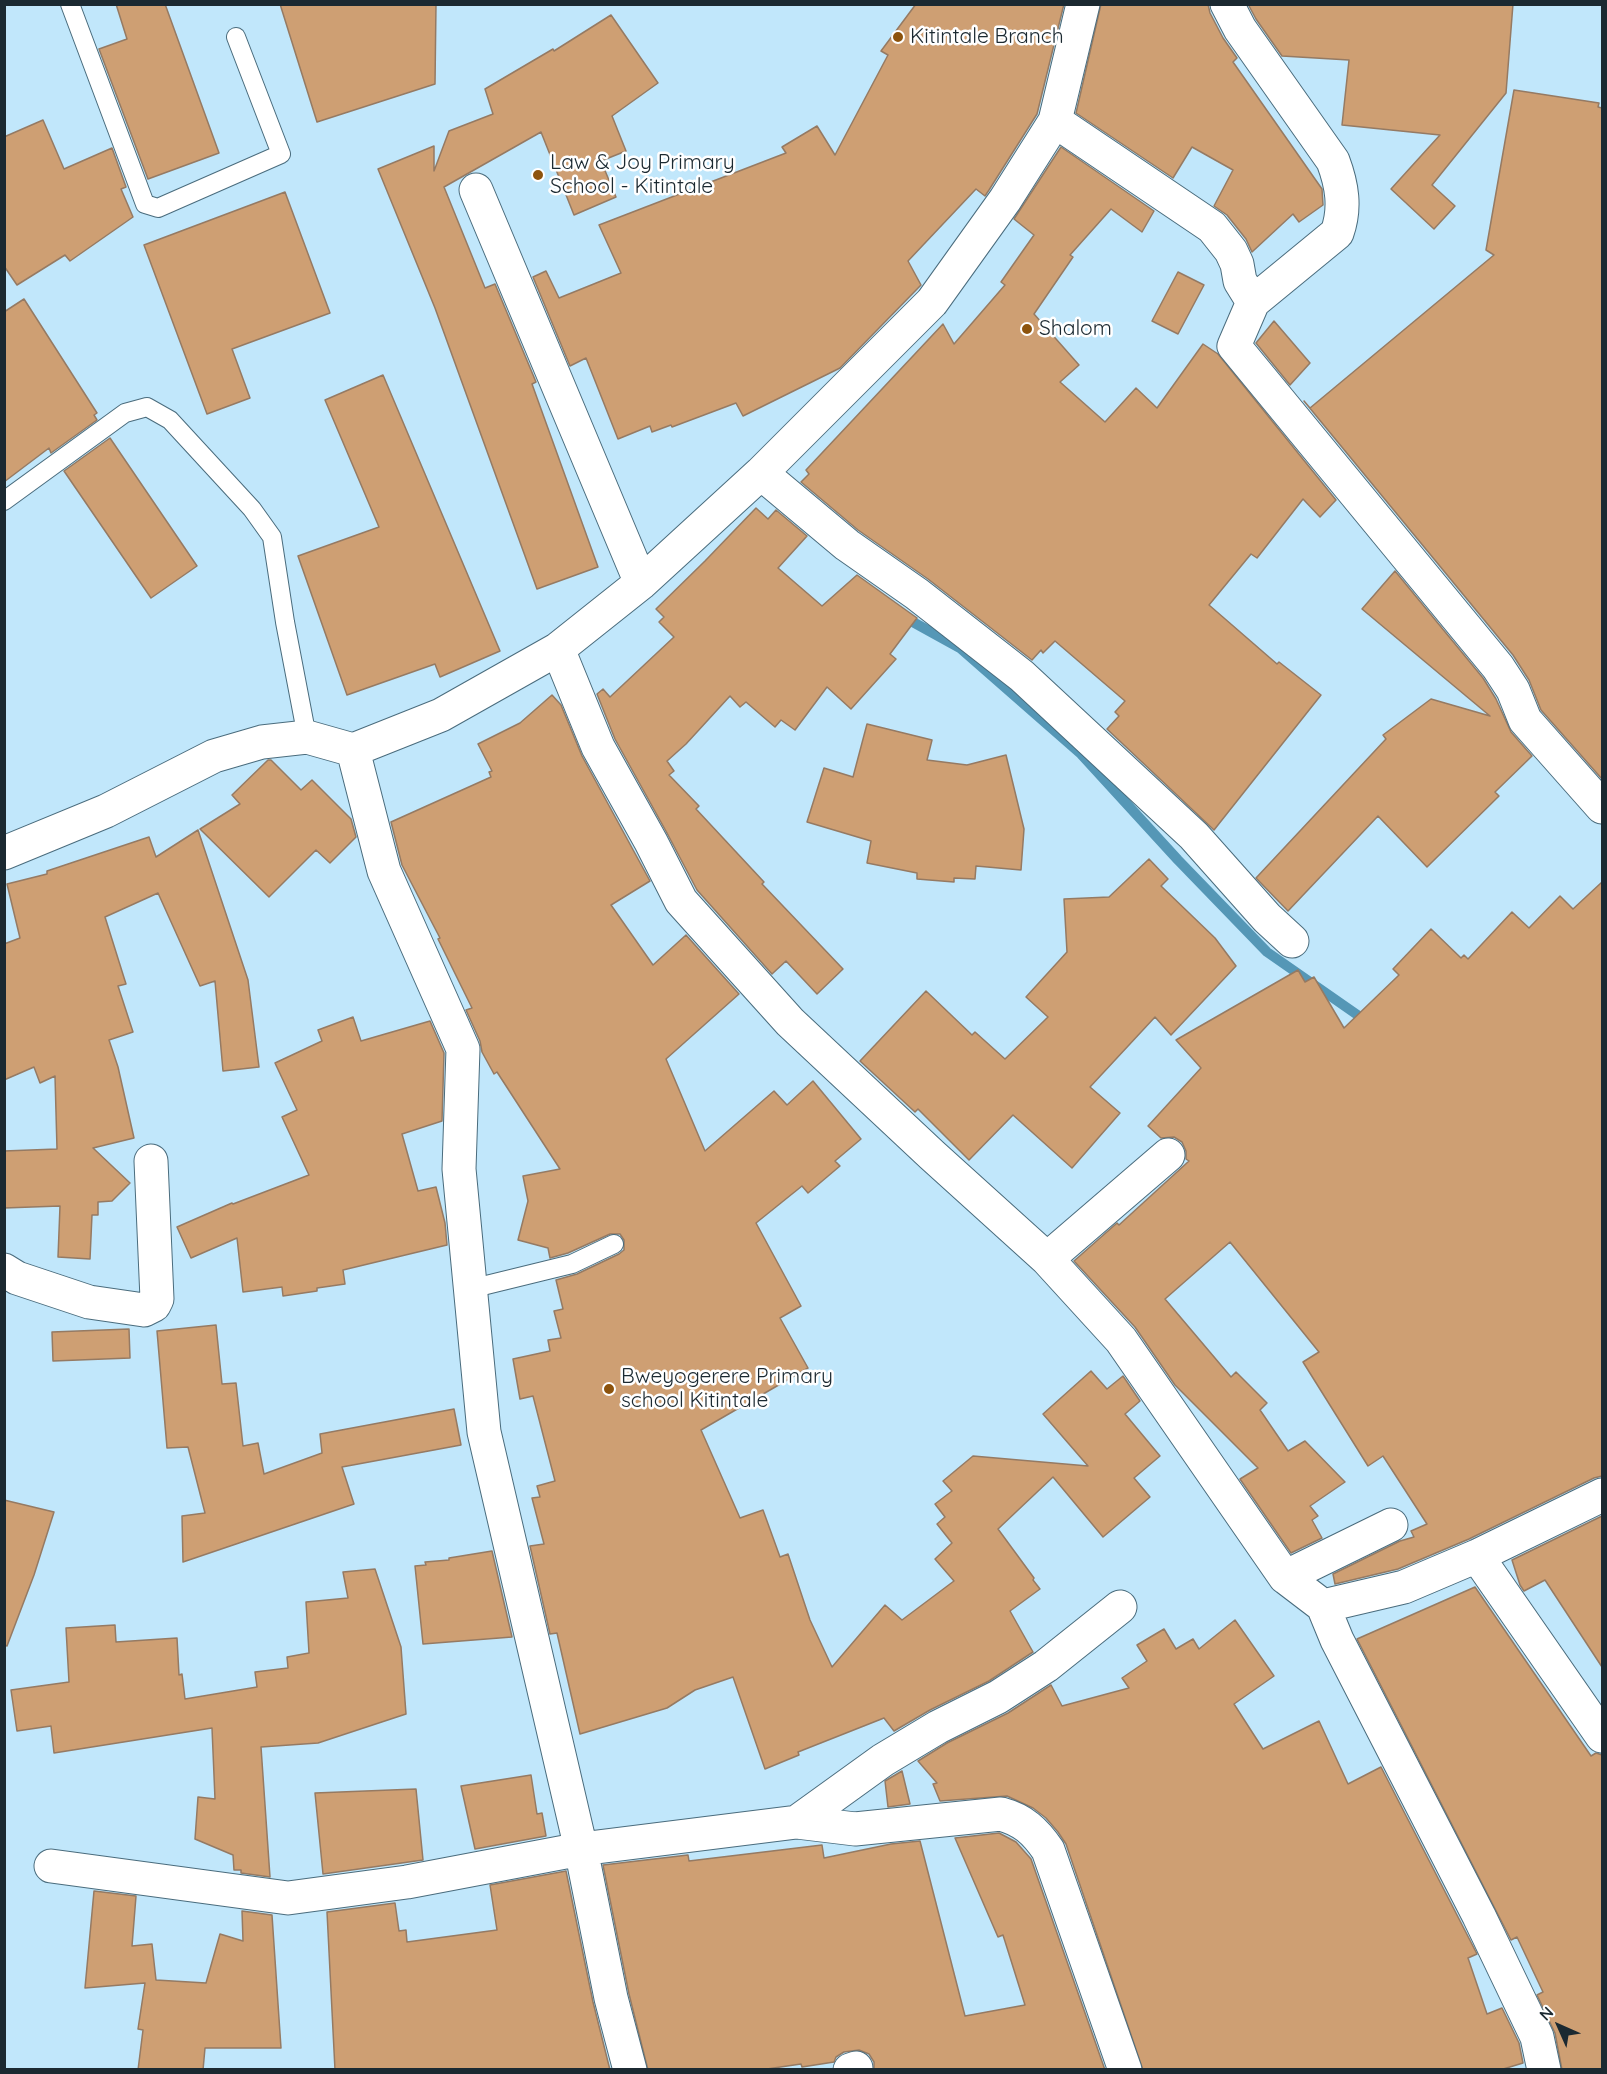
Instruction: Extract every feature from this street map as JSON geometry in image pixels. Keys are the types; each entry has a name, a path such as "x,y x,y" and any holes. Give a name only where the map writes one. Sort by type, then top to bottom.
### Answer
{"street":[{"path":"4,853 106,811 214,756 262,742 307,737 353,750 441,715 558,649 641,583 761,473 932,302 1005,200 1055,121 1083,4"},
{"path":"1227,4 1239,29 1333,161 1341,183 1342,218 1337,233 1253,302 1234,346 1498,667 1513,690 1525,720 1602,807"},
{"path":"1055,121 1212,227 1231,251 1237,264 1240,281 1253,302"},
{"path":"476,190 641,583"},
{"path":"761,473 847,545 917,594 1022,676 1194,836 1267,918 1292,941"},
{"path":"558,649 598,747 681,901 790,1022 1047,1259 1121,1340 1285,1577 1323,1606 1337,1640 1479,1916 1537,2037 1544,2070"},
{"path":"353,750 384,871 463,1049 459,1169 484,1432 581,1849 611,1998 630,2070"},
{"path":"1047,1259 1168,1155"},
{"path":"4,1270 17,1278 89,1302 144,1310 154,1305 158,1299 151,1161"},
{"path":"1323,1606 1404,1587 1477,1556 1602,1495"},
{"path":"1285,1577 1391,1525"},
{"path":"1477,1556 1602,1736"},
{"path":"797,1822 883,1760 938,1727 998,1697 1046,1666 1120,1607"},
{"path":"51,1866 288,1898 407,1882 581,1849 797,1822 855,1828 1001,1814 1015,1818 1028,1826 1038,1835 1048,1850 1125,2070"}],"lane":[{"path":"70,4 145,204 158,208 281,154 236,37"},
{"path":"4,501 125,413 147,406 170,420 252,509 272,537 285,622 307,737"},
{"path":"470,1289 572,1264 614,1244"}],"building":[{"path":"116,4 165,4 219,153 148,179 99,49 127,39"},
{"path":"280,4 436,4 435,84 317,122"},
{"path":"916,4 1064,4 1037,114 985,196 976,189 908,261 921,285 840,368 743,416 736,403 672,427 671,425 652,432 650,426 618,439 586,358 570,366 533,277 546,271 559,298 621,273 599,225 786,153 782,147 817,126 835,155 888,55 881,51"},
{"path":"1101,4 1208,4 1210,13 1223,38 1237,58 1233,62 1322,189 1323,205 1299,222 1293,214 1252,252 1246,239 1227,215 1214,206 1233,170 1192,147 1173,178 1076,113"},
{"path":"1248,4 1513,4 1506,93 1432,185 1455,206 1434,229 1391,189 1440,135 1342,125 1349,60 1282,56"},
{"path":"611,15 658,83 612,116 626,151 601,161 616,197 574,215 541,132 444,187 485,288 495,284 536,382 532,384 598,567 537,589 435,308 378,169 434,146 434,171 449,131 493,114 485,89 553,49 554,51"},
{"path":"1514,90 1599,103 1598,107 1602,108 1602,779 1541,710 1529,680 1513,655 1304,401 1310,408 1494,255 1486,250"},
{"path":"43,120 64,169 112,148 126,187 121,189 133,217 70,261 65,255 17,285 4,266 4,137"},
{"path":"1061,147 1154,211 1142,232 1111,209 1070,255 1073,257 1034,314 1079,365 1060,382 1105,422 1136,388 1157,408 1203,344 1218,354 1336,500 1320,517 1303,499 1257,558 1251,554 1209,605 1277,664 1279,662 1321,695 1214,830 1107,729 1119,716 1115,712 1125,701 1055,641 1043,653 1041,650 1032,660 928,579 858,530 801,482 809,474 806,470 943,324 954,344 1005,285 1001,282 1034,235 1014,219"},
{"path":"285,192 330,313 232,349 250,398 207,414 144,245"},
{"path":"1178,272 1204,285 1178,334 1152,321"},
{"path":"24,299 97,413 94,415 97,420 51,453 49,448 4,482 4,312"},
{"path":"1274,321 1310,363 1290,385 1256,343"},
{"path":"383,375 500,651 440,677 435,664 347,695 298,556 379,527 325,400"},
{"path":"110,438 197,566 151,598 64,471"},
{"path":"756,508 768,519 776,510 807,536 778,568 822,606 857,575 917,618 890,654 896,659 851,709 827,687 795,730 781,720 775,727 746,702 740,707 730,696 686,744 667,761 674,771 669,775 699,806 696,809 764,882 762,884 843,969 817,994 786,961 772,974 697,890 615,739 597,694 603,689 610,697 674,637 659,622 664,617 656,609"},
{"path":"1395,571 1483,678 1496,699 1511,732 1532,756 1495,792 1499,796 1427,867 1378,816 1288,911 1256,878 1386,739 1383,735 1431,699 1490,716 1362,609"},
{"path":"552,695 561,705 582,756 650,881 611,905 653,965 686,935 739,994 666,1059 705,1151 774,1091 787,1105 813,1081 861,1139 835,1161 840,1166 808,1193 802,1186 756,1223 801,1306 780,1318 808,1368 701,1430 740,1518 763,1510 780,1557 788,1554 810,1620 832,1667 885,1605 902,1620 954,1581 935,1559 952,1543 937,1524 945,1517 935,1504 952,1491 943,1481 973,1456 1088,1466 1043,1414 1091,1371 1107,1389 1123,1376 1140,1401 1125,1414 1160,1456 1134,1478 1150,1497 1103,1537 1053,1477 998,1529 1040,1589 1010,1611 1033,1652 989,1681 930,1710 894,1731 884,1718 798,1752 799,1755 765,1769 733,1677 695,1690 667,1708 580,1734 557,1633 550,1634 530,1546 544,1544 532,1498 540,1497 537,1486 555,1481 533,1396 520,1399 513,1359 550,1351 548,1340 561,1338 554,1311 563,1309 556,1280 577,1274 619,1254 624,1250 624,1240 620,1234 610,1234 568,1253 550,1258 548,1248 518,1240 528,1201 523,1176 560,1169 497,1072 494,1074 482,1052 480,1041 466,1010 472,1008 438,939 440,938 402,865 391,822 491,777 489,772 492,771 478,744 520,723"},
{"path":"867,724 932,740 927,760 967,765 1006,755 1024,829 1021,870 976,866 975,879 954,878 954,882 917,879 917,873 867,863 871,841 807,822 824,768 853,777"},
{"path":"268,760 271,760 301,790 312,780 351,819 356,837 330,863 316,850 269,897 200,829 240,804 232,795"},
{"path":"198,830 248,980 259,1067 223,1071 215,981 200,986 158,893 105,917 126,984 118,986 133,1032 109,1040 118,1067 134,1138 93,1148 130,1183 112,1201 98,1202 98,1215 92,1215 90,1259 58,1257 60,1206 4,1208 4,1151 57,1149 55,1076 40,1083 34,1067 4,1080 4,944 20,938 7,884 47,874 47,871 149,837 156,857"},
{"path":"1149,859 1168,879 1161,886 1215,938 1236,966 1171,1035 1155,1017 1090,1087 1120,1113 1072,1168 1013,1115 969,1160 918,1109 915,1112 860,1061 926,991 972,1035 975,1032 1005,1059 1048,1017 1026,997 1067,952 1064,899 1109,897"},
{"path":"1602,882 1602,1476 1469,1539 1398,1569 1335,1584 1333,1574 1400,1541 1414,1537 1411,1531 1427,1524 1383,1456 1368,1466 1303,1362 1319,1352 1230,1242 1165,1299 1231,1377 1236,1372 1267,1403 1260,1410 1288,1451 1305,1441 1345,1482 1310,1506 1318,1516 1312,1520 1322,1538 1291,1553 1240,1479 1258,1468 1175,1385 1135,1327 1074,1261 1117,1223 1119,1225 1189,1161 1186,1159 1186,1151 1182,1142 1174,1137 1161,1138 1148,1126 1201,1068 1176,1040 1298,970 1305,982 1314,977 1344,1028 1399,975 1393,969 1431,929 1461,958 1464,955 1468,959 1512,912 1529,928 1560,896 1573,909"},
{"path":"353,1017 361,1041 430,1021 444,1053 442,1121 402,1134 418,1191 436,1187 445,1223 447,1245 343,1270 345,1284 317,1288 317,1291 283,1296 282,1287 243,1292 237,1238 191,1258 177,1227 232,1203 309,1175 282,1117 297,1110 275,1063 322,1041 318,1030"},
{"path":"216,1325 222,1384 236,1383 243,1446 258,1443 264,1474 322,1453 320,1434 454,1409 461,1445 342,1467 354,1504 183,1562 182,1516 205,1513 188,1447 167,1448 157,1331"},
{"path":"129,1329 130,1358 53,1361 52,1332"},
{"path":"4,1500 54,1512 34,1575 7,1646 4,1645"},
{"path":"1602,1516 1602,1667 1545,1580 1524,1591 1512,1560"},
{"path":"492,1551 512,1637 423,1644 415,1566 426,1565 425,1562 449,1560 449,1558"},
{"path":"375,1569 401,1647 406,1714 318,1743 261,1747 270,1877 234,1870 233,1855 195,1839 198,1797 215,1799 212,1728 54,1753 51,1726 17,1731 11,1690 69,1682 66,1628 115,1625 116,1642 177,1638 179,1675 182,1674 185,1699 257,1687 255,1672 288,1668 287,1657 309,1653 306,1602 348,1598 343,1572"},
{"path":"1475,1587 1591,1756 1596,1753 1602,1755 1602,2070 1562,2070 1555,2033 1537,1995 1543,1992 1517,1937 1511,1940 1357,1639"},
{"path":"1235,1620 1274,1676 1234,1704 1263,1749 1319,1721 1348,1784 1381,1767 1477,1954 1468,1958 1487,2014 1502,2008 1519,2043 1523,2063 1500,2070 1143,2070 1066,1844 1058,1832 1033,1808 1007,1796 940,1801 933,1784 937,1783 918,1761 947,1743 1008,1713 1051,1685 1062,1706 1129,1688 1122,1678 1147,1661 1137,1645 1164,1629 1176,1649 1193,1639 1199,1649"},
{"path":"902,1771 910,1804 888,1807 885,1781"},
{"path":"531,1775 537,1814 542,1813 546,1836 475,1849 461,1786"},
{"path":"416,1789 423,1860 323,1874 315,1793"},
{"path":"999,1833 1016,1842 1031,1859 1105,2070 874,2070 874,2062 869,2054 859,2050 844,2052 836,2057 834,2062 802,2067 801,2064 760,2070 648,2070 629,1994 603,1865 688,1855 689,1861 822,1845 824,1858 891,1844 920,1841 965,2016 1025,2005 1003,1935 998,1937 955,1838"},
{"path":"566,1871 593,2002 610,2070 335,2070 327,1912 395,1903 399,1931 406,1930 407,1942 497,1930 490,1885"},
{"path":"94,1891 136,1896 132,1946 152,1944 156,1980 206,1983 220,1934 243,1941 242,1911 272,1915 281,2048 205,2048 203,2070 138,2070 143,2030 138,2029 145,1983 85,1988"}],"waterway":[{"path":"902,616 960,648 1081,754 1178,860 1267,952 1369,1023"}],"place":[{"name":"Kitintale Branch","path":"898,37"},
{"name":"Law & Joy Primary School - Kitintale","path":"538,175"},
{"name":"Shalom","path":"1027,329"},
{"name":"Bweyogerere Primary school Kitintale","path":"609,1389"}]}
